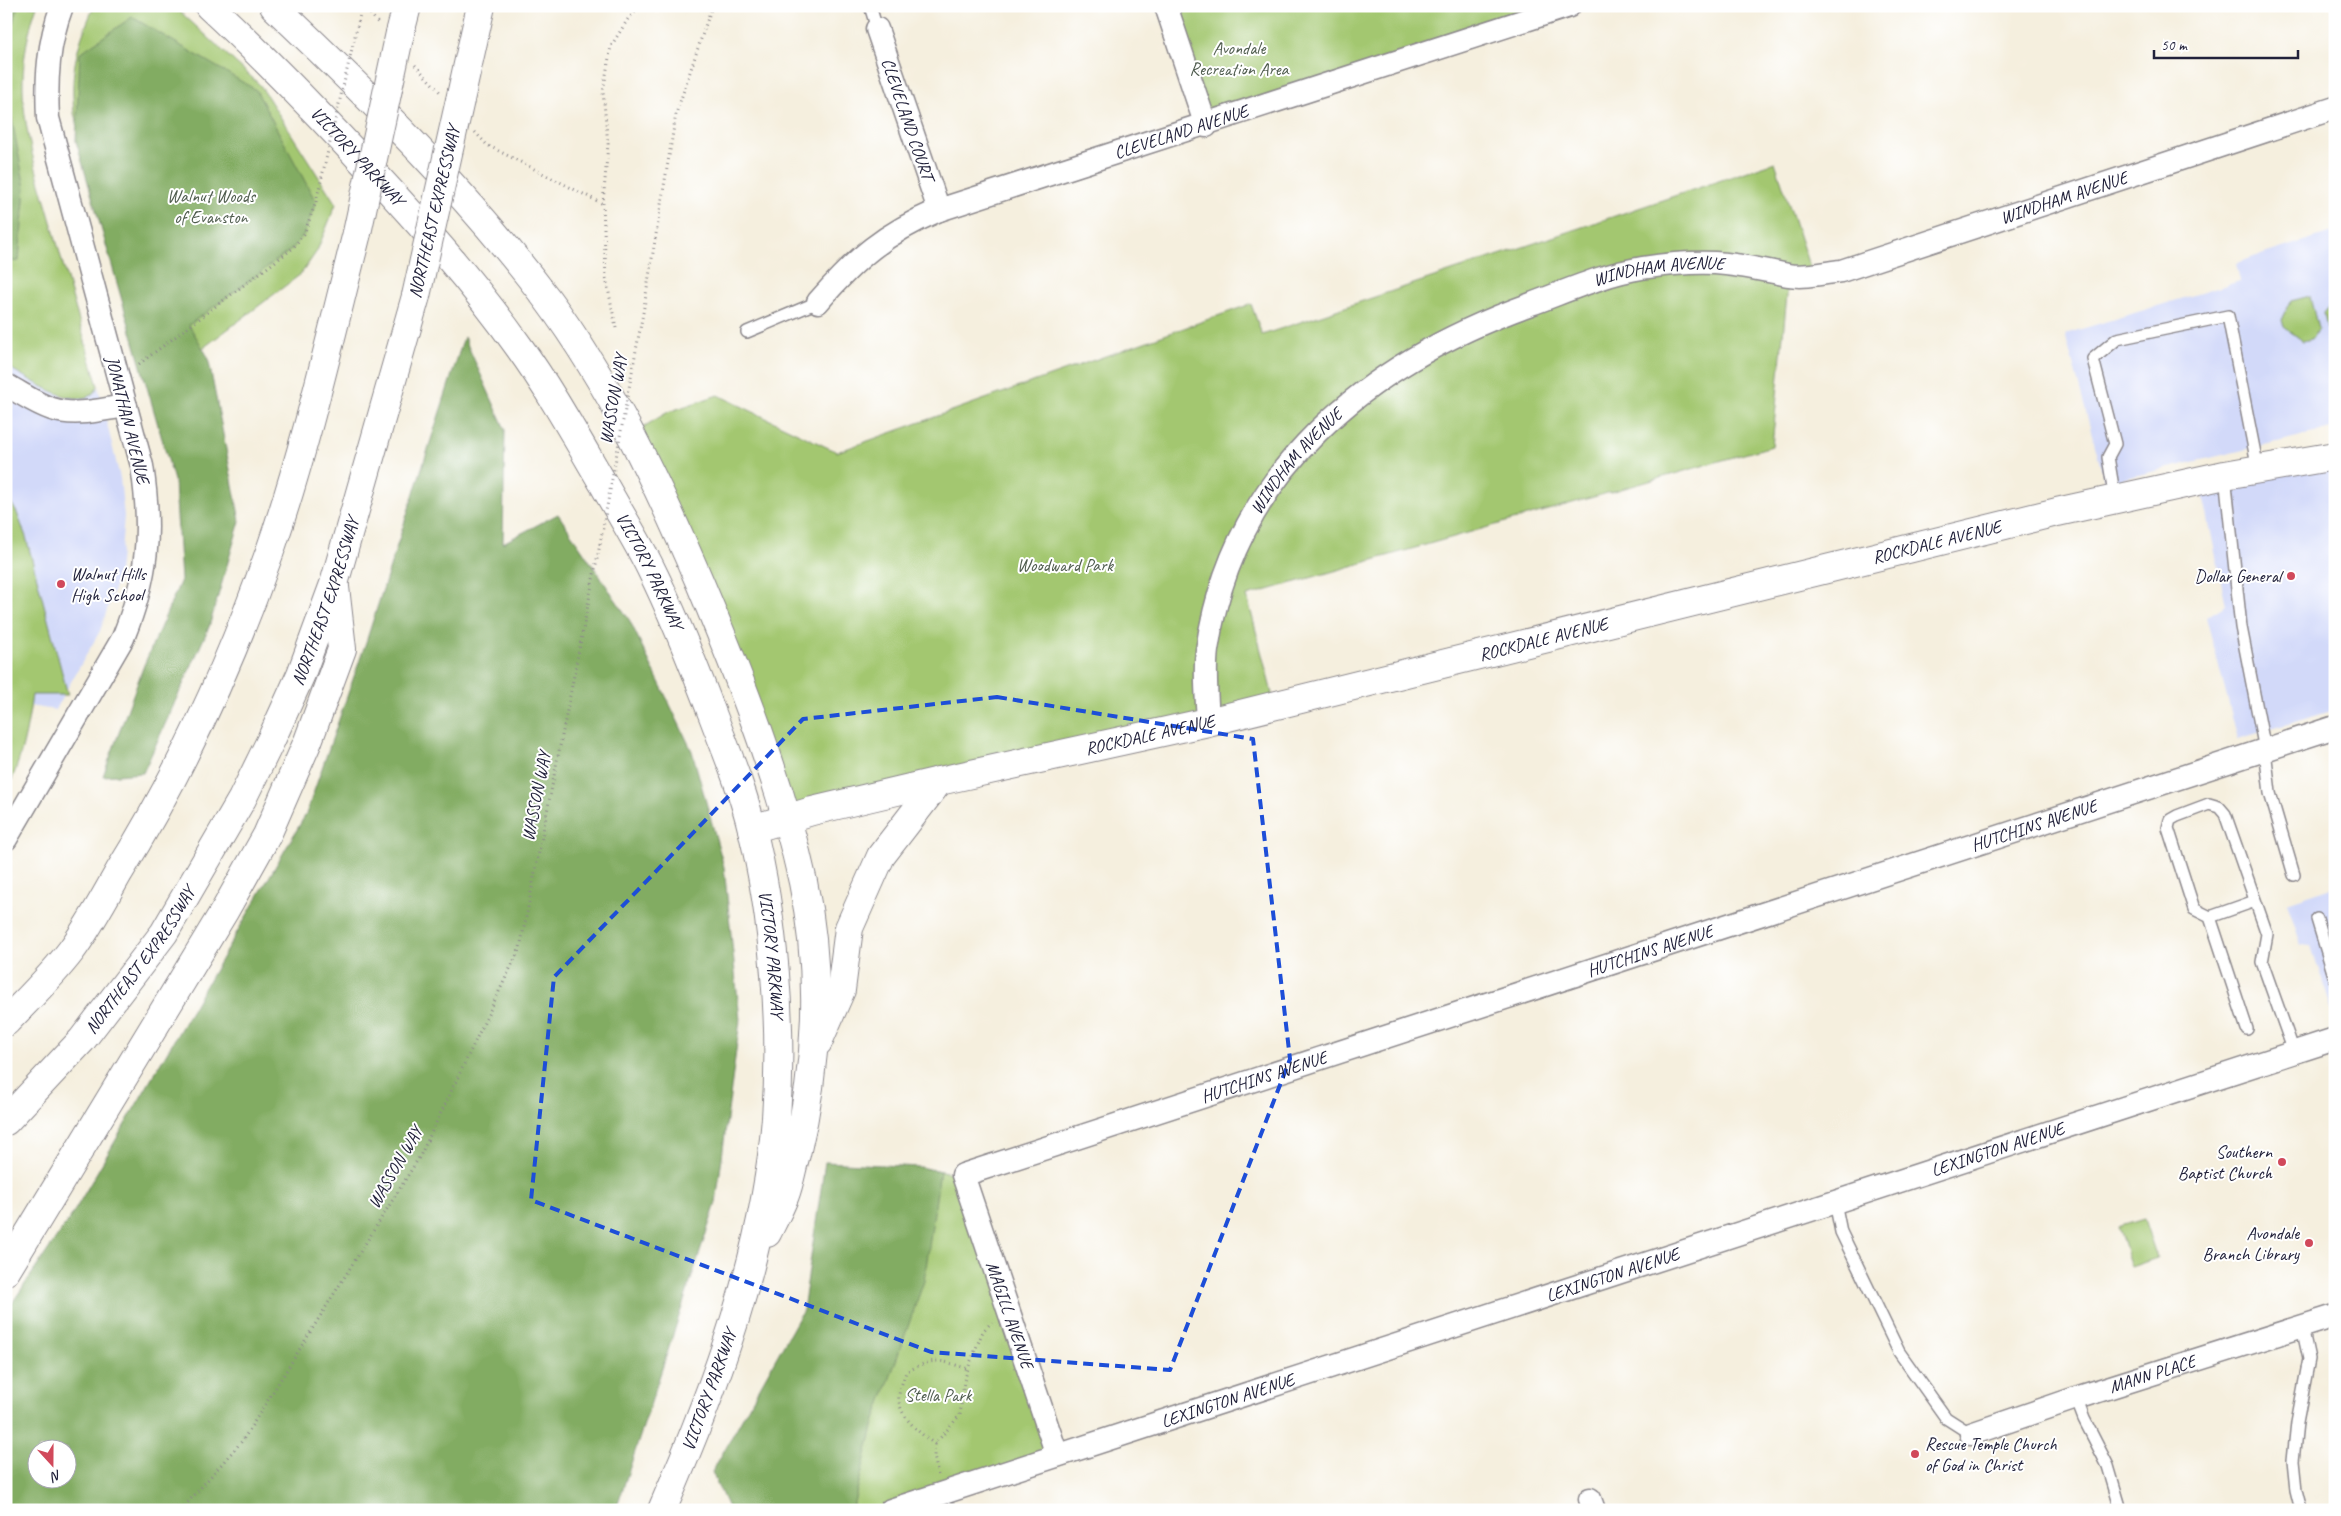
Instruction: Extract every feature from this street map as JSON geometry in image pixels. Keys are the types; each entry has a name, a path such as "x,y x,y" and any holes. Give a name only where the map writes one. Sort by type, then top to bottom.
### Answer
{"main road":[{"name":"VICTORY PARKWAY","path":"209,6 313,108 394,195 464,274 521,349 583,449 649,564 690,656 727,752 752,829 768,918 776,1002 778,1065 774,1128 750,1268"},
{"name":"VICTORY PARKWAY","path":"274,6 435,164 546,299 584,352 630,435 678,533 742,688 787,818 803,884 812,943 814,1050 802,1127 785,1195 750,1268 720,1361 687,1452 662,1510"},
{"path":"6,1022 71,951 143,834 178,769 208,706 241,628 271,550 321,378 357,233 407,6"},
{"name":"NORTHEAST EXPRESSWAY","path":"6,1122 82,1040 164,933 242,799 301,674 334,584 416,296 482,6"},
{"name":"ROCKDALE AVENUE","path":"752,829 787,818 939,781 1208,722 2115,499 2225,475 2335,456"},
{"path":"6,1271 225,910 267,835 308,741 342,649 334,584"},
{"path":"814,1050 841,990 849,928 881,856 939,781"}],"street":[{"name":"JONATHAN AVENUE","path":"6,839 115,654 136,605 146,554 148,501 142,466 48,118 46,82 50,46 62,6"},
{"path":"1166,6 1206,126"},
{"name":"CLEVELAND AVENUE","path":"818,302 848,267 875,244 906,225 939,210 1206,126 1569,6"},
{"name":"CLEVELAND COURT","path":"877,29 939,210"},
{"name":"WINDHAM AVENUE","path":"1208,722 1207,653 1215,608 1229,564 1244,531 1263,499 1318,430 1351,400 1401,364 1439,342 1487,320 1612,275 1639,268 1676,264 1723,264 1761,268 1789,275 1812,275 1841,271 2335,108"},
{"path":"6,385 50,409 66,412 81,413 126,406"},
{"name":"HUTCHINS AVENUE","path":"963,1175 2335,727"},
{"name":"LEXINGTON AVENUE","path":"891,1510 2335,1039"},
{"name":"MAGILL AVENUE","path":"963,1175 1057,1455"},
{"name":"MANN PLACE","path":"1972,1434 2076,1398 2335,1316"}],"lane":[{"path":"870,6 877,29"},
{"path":"747,332 818,302"},
{"path":"2115,499 2108,456 2115,444 2093,358 2117,339 2228,316 2258,469"},
{"path":"2225,475 2241,627 2270,793 2294,875"},
{"path":"2247,1029 2210,917 2194,909 2168,828 2170,820 2209,804 2219,807 2225,814 2267,934 2262,962 2294,1052"},
{"path":"2210,917 2255,901"},
{"path":"2317,919 2335,979"},
{"path":"1835,1202 1841,1232 1899,1352 1946,1418 1972,1434"},
{"path":"2301,1510 2296,1490 2293,1462 2297,1422 2310,1359 2302,1327"},
{"path":"2076,1398 2084,1419 2108,1466 2121,1510"}],"path":[{"path":"139,364 292,249 304,234 316,202 362,6"},
{"path":"616,328 606,278 603,204 608,144 603,92 611,46 628,19 641,6"},
{"name":"WASSON WAY","path":"182,1510 243,1440 420,1156 520,948 600,544 643,312 676,114 712,6"},
{"path":"943,1493 934,1456 935,1444 960,1415 964,1381 983,1331 991,1322 1010,1314"},
{"path":"935,1444 918,1433 906,1417 898,1397 906,1372 929,1360 944,1361 968,1369"}],"highlighted area":[{"path":"997,697 1253,739 1290,1059 1170,1370 931,1352 531,1200 554,977 803,719"}],"shaded area":[{"path":"2335,231 2335,428 2105,483 2065,334 2240,281 2236,263"},
{"name":"Walnut Hills High School","path":"6,366 65,398 92,395 98,386 120,478 124,516 119,574 100,631 55,710 29,706 6,785"},
{"path":"2335,456 2335,710 2238,739 2206,617 2226,605 2200,480"},
{"path":"2335,886 2335,1020 2311,946 2301,945 2287,902"}],"green space":[{"path":"6,6 37,6 28,37 24,66 23,93 26,120 37,174 98,386 91,395 81,398 68,397 54,392 6,366"},
{"path":"6,6 18,6 6,46"},
{"name":"Walnut Woods of Evanston","path":"94,6 174,6 260,85 336,204 317,251 301,274 150,388 74,113 73,83 76,58 83,33"},
{"name":"Avondale Recreation Area","path":"1166,6 1569,6 1206,126"},
{"name":"Walnut Woods of Evanston","path":"132,17 256,90 316,202 304,234 292,249 189,325 208,357 240,521 209,627 143,773 103,776 144,665 181,580 175,484 76,141 80,53"},
{"path":"6,88 25,188 19,261 6,262"},
{"name":"Woodward Park","path":"1775,162 1812,275 1789,275 1772,446 1247,596 1275,705 787,818 630,435 668,412 718,395 837,452 1251,304 1262,335"},
{"path":"2310,296 2318,329 2312,339 2303,341 2284,327 2282,320 2291,301"},
{"path":"2335,305 2335,331 2327,328 2324,313 2330,306"},
{"path":"464,337 505,429 503,543 558,514 630,621 692,751 724,867 740,1020 716,1203 616,1510 6,1510 6,1312 72,1215 306,814 366,642"},
{"path":"6,494 17,513 26,537 68,695 32,695 23,745 6,793"},
{"path":"825,1162 919,1167 940,1171 924,1281 874,1423 852,1510 729,1510 712,1472 803,1310"},
{"name":"Stella Park","path":"919,1167 963,1175 1057,1455 891,1510 800,1510"},
{"path":"2144,1219 2157,1258 2131,1267 2118,1227"}],"place":[{"name":"Dollar General","path":"2291,576"},
{"name":"Walnut Hills High School","path":"61,584"},
{"name":"Southern Baptist Church","path":"2282,1162"},
{"name":"Avondale Branch Library","path":"2309,1243"},
{"name":"Rescue Temple Church of God in Christ","path":"1915,1454"}]}
